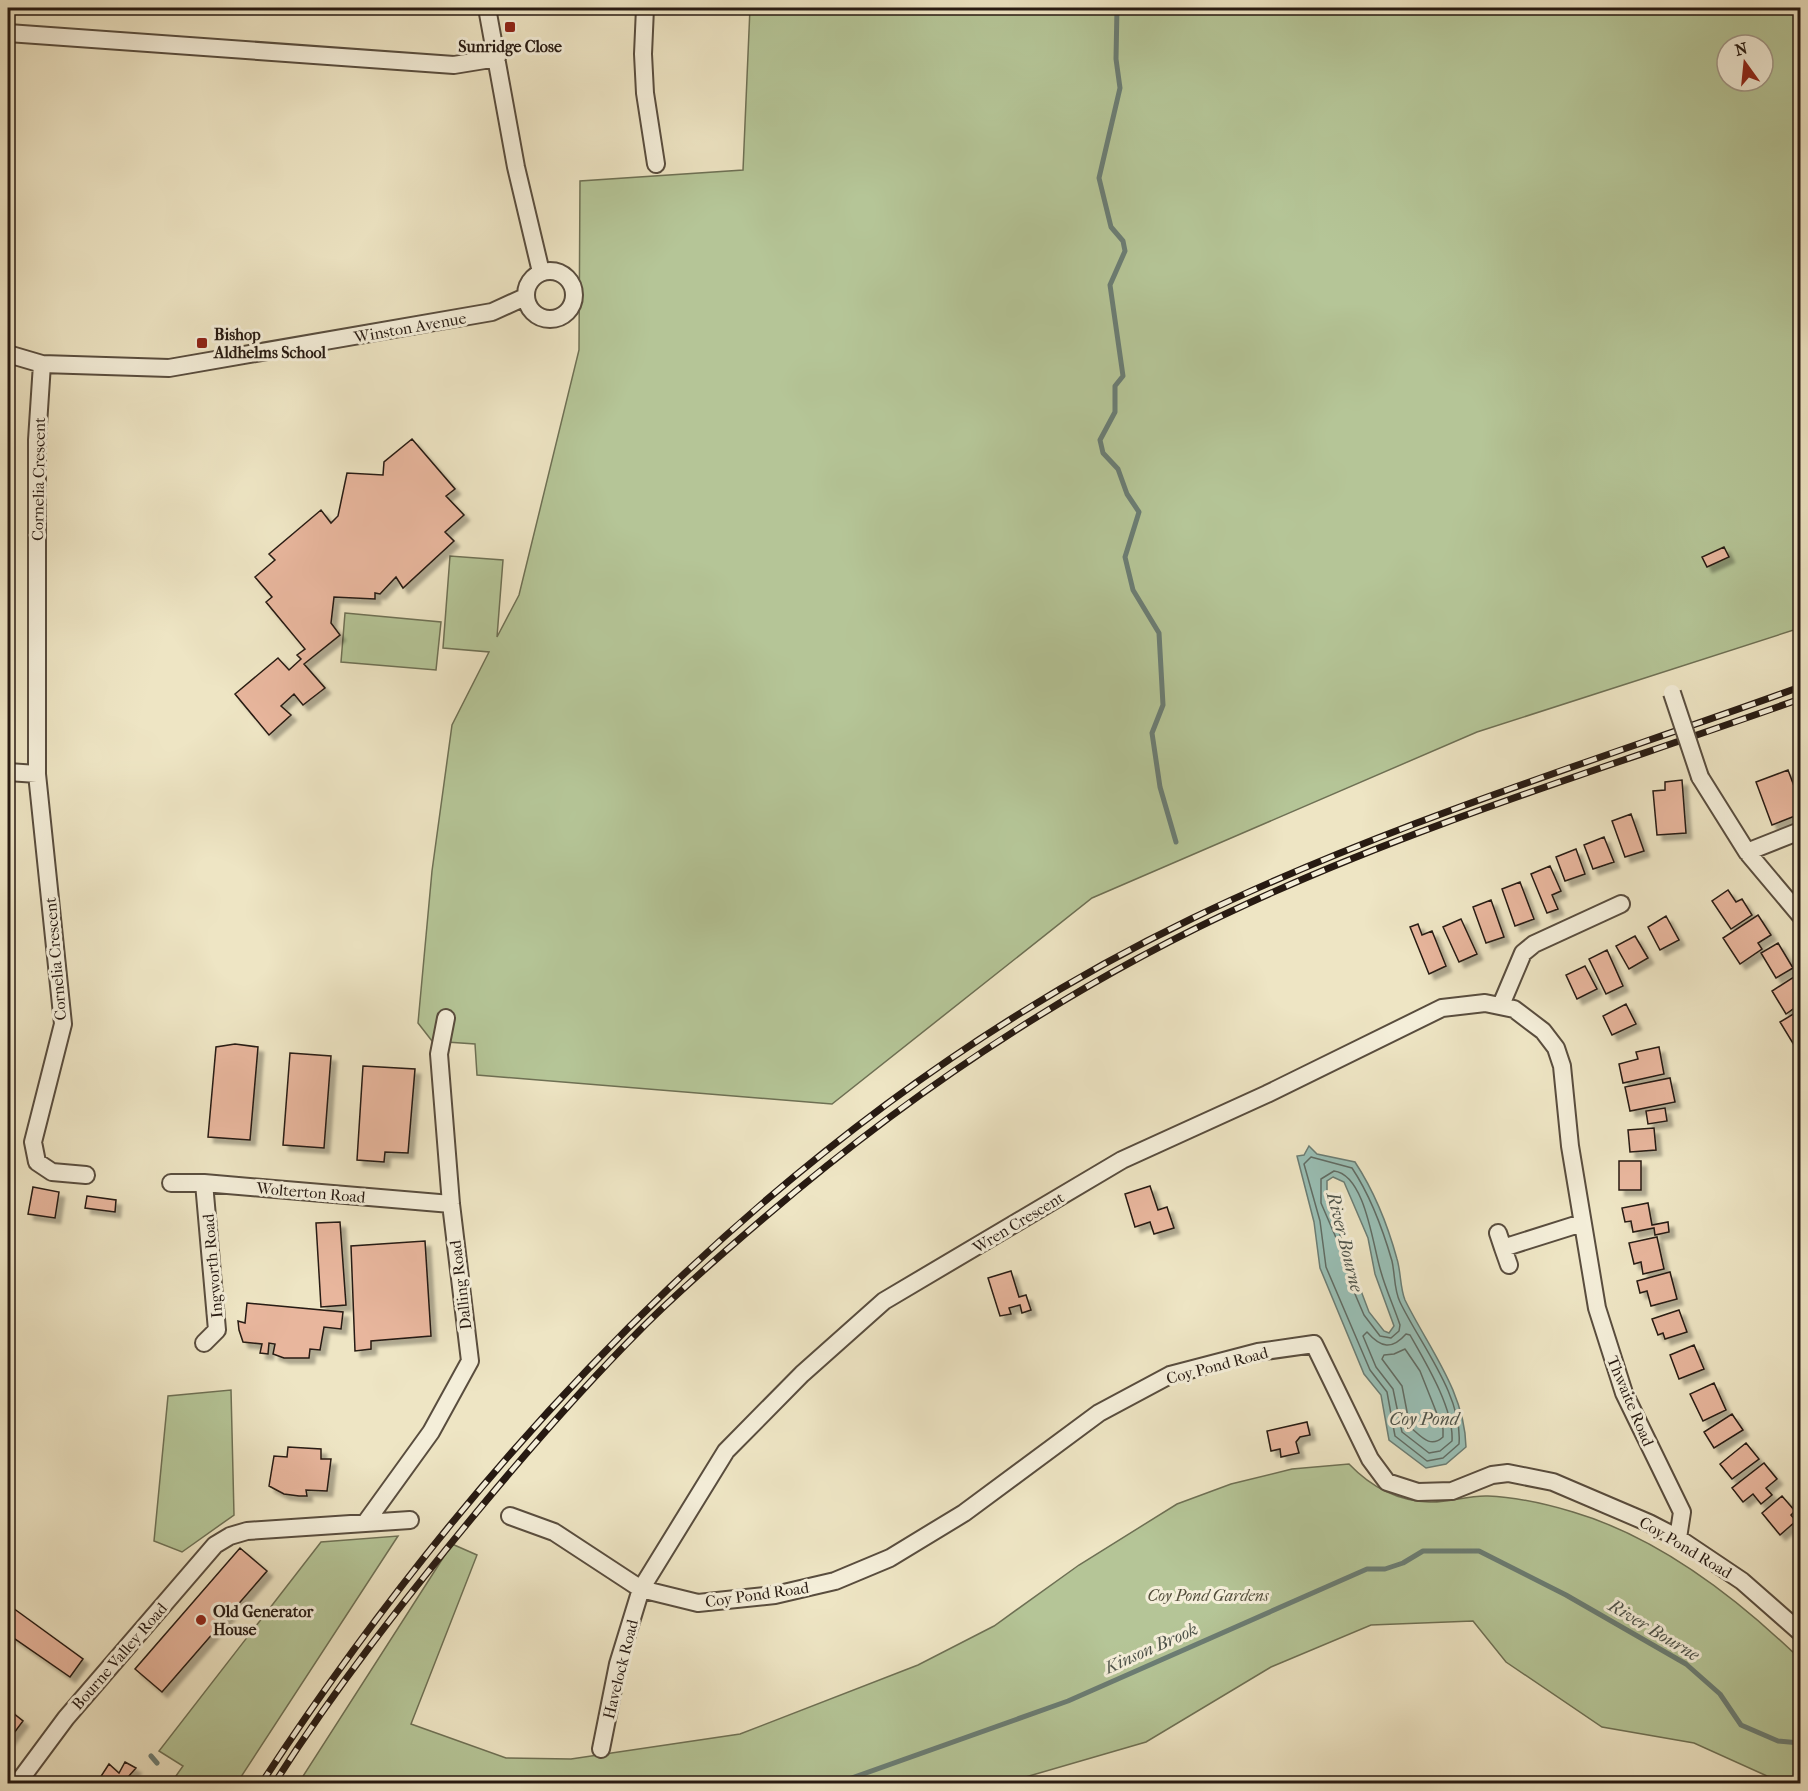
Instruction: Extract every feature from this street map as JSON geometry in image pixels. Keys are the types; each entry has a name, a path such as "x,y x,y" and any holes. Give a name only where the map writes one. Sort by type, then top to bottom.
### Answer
{"street":[{"path":"487,8 516,167 541,272"},
{"path":"645,8 643,54 645,93 656,164"},
{"path":"8,33 454,65 497,58"},
{"path":"541,272 556,272 570,281 574,296 569,311 556,319 541,318 530,310 525,297 529,282 541,272"},
{"name":"Winston Avenue","path":"8,354 42,364 169,368 492,312 525,297"},
{"name":"Cornelia Crescent","path":"42,364 37,452 37,774 63,1024 33,1142 37,1162 52,1172 86,1175"},
{"path":"1671,693 1700,777 1747,852 1800,915"},
{"path":"8,772 37,774"},
{"path":"1747,852 1800,831"},
{"path":"1501,1005 1523,953 1534,944 1621,904"},
{"name":"Wren Crescent","path":"641,1589 726,1451 802,1374 884,1301 1122,1160 1267,1094 1442,1008 1464,1004 1501,1005"},
{"name":"Thwaite Road","path":"1501,1005 1528,1018 1556,1048 1562,1066 1570,1146 1597,1308 1613,1363 1631,1410 1682,1512 1678,1538"},
{"name":"Dalling Road","path":"366,1522 431,1432 470,1361 451,1204 439,1054 446,1018"},
{"name":"Wolterton Road","path":"171,1183 204,1183 451,1204"},
{"name":"Ingworth Road","path":"204,1183 217,1330 204,1343"},
{"path":"1509,1265 1501,1240 1582,1223"},
{"name":"Coy Pond Road","path":"510,1516 554,1532 641,1589 698,1603 775,1595 835,1581 890,1558 964,1513 1099,1413 1170,1375 1257,1352 1314,1344 1370,1459 1387,1482 1418,1492 1452,1491 1492,1475 1508,1473 1528,1476 1589,1496 1678,1538 1742,1581 1800,1632"},
{"path":"366,1522 410,1520"},
{"name":"Bourne Valley Road","path":"17,1784 66,1718 215,1545 230,1536 247,1531 366,1522"},
{"name":"Havelock Road","path":"601,1749 618,1664 641,1589"}],"green space":[{"path":"750,8 1800,8 1800,628 1477,732 1092,898 832,1104 477,1075 475,1044 432,1041 418,1023 432,871 452,725 489,652 443,648 450,556 503,560 497,637 519,595 579,350 580,181 743,170"},
{"path":"345,613 441,622 436,670 341,662"},
{"path":"231,1390 234,1515 182,1552 154,1541 168,1396"},
{"name":"Coy Pond Gardens","path":"1349,1464 1366,1480 1395,1496 1406,1499 1436,1502 1481,1496 1499,1497 1531,1501 1573,1512 1635,1537 1695,1572 1750,1614 1800,1659 1800,1783 1767,1776 1694,1743 1602,1727 1506,1662 1473,1621 1371,1625 1271,1667 1146,1742 1005,1783 298,1784 452,1544 477,1555 411,1724 506,1758 571,1759 740,1734 918,1665 994,1626 1079,1565 1177,1504 1231,1484 1292,1469"},
{"path":"398,1536 237,1783 171,1783 183,1766 159,1751 321,1542"}],"water":[{"name":"Coy Pond","path":"1309,1146 1317,1154 1355,1162 1374,1197 1393,1247 1405,1300 1444,1370 1459,1407 1466,1447 1446,1464 1426,1468 1389,1440 1381,1395 1364,1374 1320,1268 1314,1222 1297,1156 1304,1155","holes":["1333,1177 1344,1182 1368,1238 1375,1274 1394,1326 1389,1333 1384,1331 1369,1312 1327,1201 1327,1181"]}],"building":[{"path":"412,439 455,489 446,496 464,515 445,532 454,541 403,588 396,577 380,594 375,593 375,599 334,597 331,623 340,635 304,664 325,688 303,705 294,694 281,706 291,715 269,735 235,694 278,658 289,670 301,659 297,655 305,649 266,602 272,597 255,577 275,560 269,554 321,510 331,523 338,516 347,473 383,475 384,462"},
{"path":"1724,547 1729,557 1707,567 1702,557"},
{"path":"1788,770 1800,802 1800,814 1772,825 1756,782"},
{"path":"1682,780 1686,833 1657,835 1653,791 1665,790 1665,782"},
{"path":"1631,814 1644,851 1625,857 1612,821"},
{"path":"1604,837 1614,862 1593,869 1584,845"},
{"path":"1576,849 1585,874 1565,881 1556,857"},
{"path":"1550,866 1561,891 1552,895 1558,909 1547,913 1531,874"},
{"path":"1520,882 1534,919 1515,926 1502,889"},
{"path":"1728,890 1736,902 1742,899 1752,915 1731,929 1712,901"},
{"path":"1491,900 1504,937 1486,943 1473,907"},
{"path":"1758,915 1771,935 1758,943 1762,949 1740,964 1723,938"},
{"path":"1666,916 1679,940 1660,950 1648,927"},
{"path":"1461,919 1477,954 1459,962 1443,927"},
{"path":"1418,924 1422,935 1432,931 1446,966 1429,974 1410,927"},
{"path":"1635,936 1648,958 1629,969 1616,946"},
{"path":"1778,943 1793,968 1776,978 1761,953"},
{"path":"1607,950 1623,986 1606,994 1589,959"},
{"path":"1585,966 1597,989 1577,999 1566,975"},
{"path":"1800,973 1800,1004 1786,1014 1772,991"},
{"path":"1626,1004 1636,1024 1612,1035 1603,1016"},
{"path":"1800,1010 1800,1041 1794,1045 1780,1022"},
{"path":"235,1044 258,1047 250,1140 208,1137 216,1047"},
{"path":"1659,1047 1664,1074 1623,1083 1619,1064 1638,1059 1636,1052"},
{"path":"290,1053 331,1056 324,1148 283,1145"},
{"path":"363,1066 415,1069 408,1153 385,1152 384,1162 357,1160"},
{"path":"1670,1078 1675,1102 1630,1111 1625,1087"},
{"path":"1665,1108 1667,1121 1648,1124 1646,1111"},
{"path":"1654,1128 1656,1150 1630,1152 1628,1130"},
{"path":"1619,1161 1641,1161 1641,1190 1619,1190"},
{"path":"1150,1186 1158,1210 1167,1207 1174,1228 1154,1234 1150,1222 1135,1227 1125,1194"},
{"path":"33,1187 59,1192 55,1218 28,1214"},
{"path":"87,1196 116,1200 115,1212 85,1208"},
{"path":"1648,1203 1652,1225 1668,1222 1669,1232 1655,1235 1654,1228 1633,1232 1631,1221 1625,1222 1622,1208"},
{"path":"340,1222 346,1305 321,1307 316,1223"},
{"path":"1657,1237 1664,1269 1643,1274 1641,1262 1634,1264 1629,1243"},
{"path":"425,1241 431,1336 371,1341 371,1349 355,1351 351,1246"},
{"path":"1011,1271 1019,1297 1026,1295 1031,1310 1022,1313 1020,1305 1009,1308 1011,1314 1000,1316 988,1278"},
{"path":"1670,1272 1677,1299 1651,1306 1647,1291 1640,1293 1637,1281"},
{"path":"247,1303 343,1312 341,1329 324,1327 320,1350 310,1349 309,1358 284,1358 273,1354 275,1344 269,1343 268,1354 260,1353 262,1344 243,1342 239,1330 238,1321 245,1323"},
{"path":"1679,1310 1687,1332 1665,1339 1663,1333 1658,1335 1652,1319"},
{"path":"1694,1345 1704,1369 1679,1379 1670,1355"},
{"path":"1714,1383 1726,1410 1703,1421 1690,1394"},
{"path":"1732,1414 1743,1430 1714,1448 1704,1432"},
{"path":"1307,1422 1310,1435 1300,1437 1296,1442 1299,1453 1281,1457 1280,1449 1271,1451 1267,1431"},
{"path":"1746,1443 1759,1459 1732,1479 1720,1464"},
{"path":"288,1447 321,1449 321,1459 331,1459 327,1491 306,1490 307,1496 299,1496 284,1494 269,1486 274,1456 287,1457"},
{"path":"1764,1463 1777,1479 1766,1488 1772,1495 1761,1504 1753,1494 1743,1502 1732,1488"},
{"path":"1782,1496 1795,1511 1791,1515 1796,1521 1780,1535 1762,1513"},
{"name":"Old Generator House","path":"240,1548 267,1571 162,1692 135,1669"},
{"path":"13,1608 83,1659 70,1677 8,1634 8,1615"},
{"path":"8,1709 23,1721 8,1741"},
{"path":"125,1762 136,1768 128,1777 139,1784 96,1784 109,1764 119,1773"}],"waterway":[{"name":"River Bourne","path":"1117,8 1116,59 1120,88 1099,178 1111,227 1123,241 1125,251 1110,285 1123,376 1115,386 1115,412 1100,440 1103,453 1118,469 1127,494 1139,512 1125,557 1133,590 1159,633 1163,705 1152,733 1160,787 1176,842"},
{"name":"Kinson Brook","path":"835,1784 1068,1701 1367,1569 1385,1569 1403,1563 1423,1551 1479,1551 1566,1595 1686,1664 1720,1694 1741,1725 1778,1741 1800,1743"},
{"name":"Kinson Brook","path":"151,1756 157,1763"}],"railway":[{"path":"261,1784 352,1653 450,1526 556,1404 669,1288 789,1181 917,1082 1051,995 1191,919 1265,885 1416,823 1800,687"},
{"path":"274,1784 346,1679 423,1579 516,1465 600,1372 703,1270 821,1170 937,1083 1057,1004 1120,968 1249,903 1316,873 1522,795 1800,699"}],"place":[{"name":"Sunridge Close","path":"510,27"},
{"name":"Bishop Aldhelms School","path":"202,343"},
{"name":"Old Generator House","path":"201,1620"}]}
